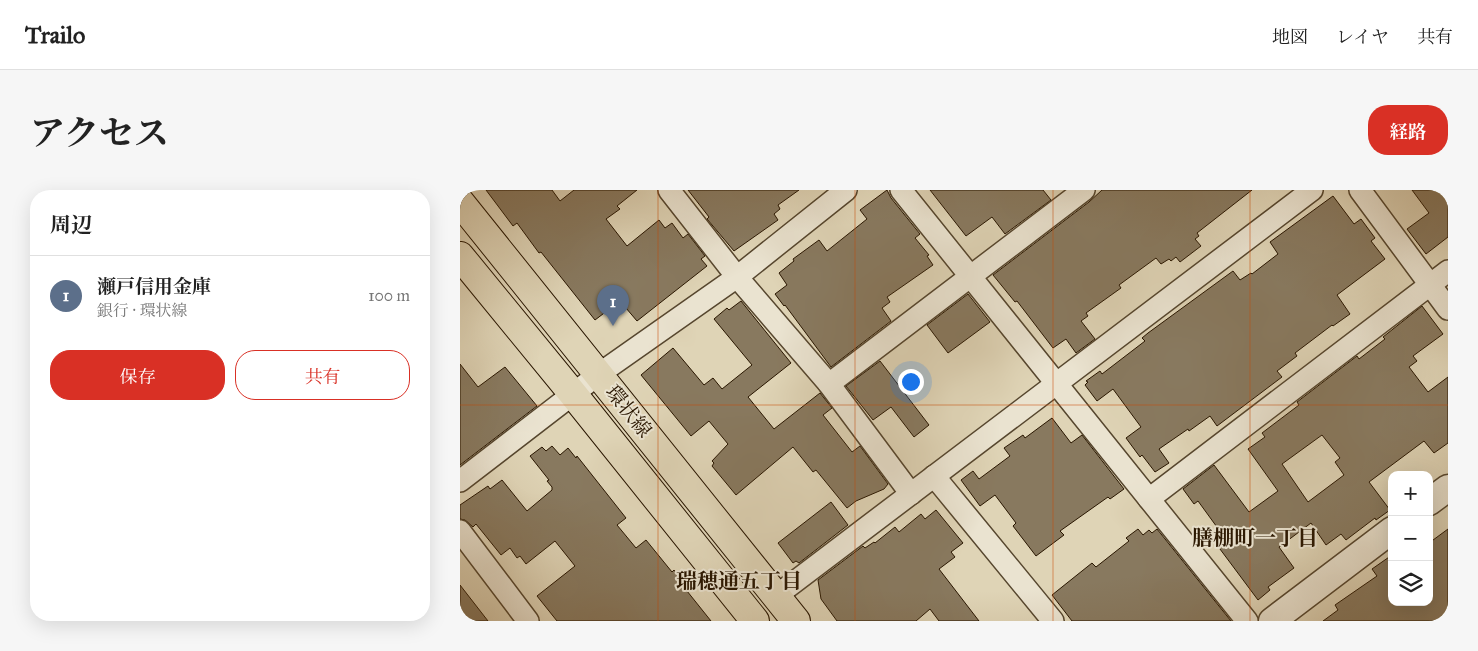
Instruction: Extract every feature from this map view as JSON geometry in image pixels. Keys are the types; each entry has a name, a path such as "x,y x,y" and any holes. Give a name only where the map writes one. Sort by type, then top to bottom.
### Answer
{"main road":[{"name":"環状線","path":"460,202 796,621"},
{"name":"環状線","path":"460,256 573,394 750,619"}],"street":[{"path":"669,190 737,277 829,384 911,494"},
{"path":"460,481 599,374 737,277 846,190"},
{"path":"901,190 1247,621"},
{"path":"829,384 1084,190"},
{"path":"776,596 1312,190"},
{"path":"1360,190 1448,309"},
{"path":"1149,499 1448,271"},
{"path":"934,476 1053,621"},
{"path":"1433,499 1448,488"},
{"path":"460,531 522,619"},
{"path":"1272,621 1388,533"}],"building":[{"path":"486,190 552,190 560,201 574,190 637,190 617,206 620,209 606,219 627,246 659,220 665,228 672,223 683,238 688,234 705,256 701,259 707,266 637,321 620,301 595,320 541,252 539,253 517,223 513,226"},
{"path":"688,190 799,190 778,205 780,209 774,214 778,220 734,251 707,219 709,217"},
{"path":"887,190 891,198 920,234 915,238 929,255 927,256 933,265 887,297 890,302 882,308 891,321 831,367 775,294 787,285 779,273 794,261 793,259 819,240 827,251 867,219 860,210"},
{"path":"930,190 1043,190 1051,200 1005,234 992,217 966,236"},
{"path":"1102,190 1252,190 1197,233 1199,236 1195,239 1201,246 1180,262 1176,257 1171,261 1169,259 1161,264 1156,258 1119,285 1121,288 1086,313 1088,316 1081,321 1095,339 1076,353 1066,339 1053,348 1017,301 1015,302 993,275"},
{"path":"1412,190 1448,190 1448,237 1426,254 1407,229 1429,213"},
{"path":"1333,196 1354,224 1361,219 1375,238 1371,241 1385,259 1337,295 1350,314 1295,353 1297,356 1277,371 1282,377 1217,426 1210,416 1159,449 1169,463 1155,472 1142,455 1140,457 1126,438 1141,427 1113,389 1097,401 1085,385 1088,382 1086,381 1100,371 1102,374 1145,341 1142,338 1148,333 1233,271 1240,280 1252,274 1278,254 1270,242"},
{"path":"968,294 990,322 948,353 927,325"},
{"path":"741,301 791,363 748,397 774,429 820,393 832,408 823,415 852,452 860,446 888,484 884,489 856,501 847,508 816,470 813,472 793,447 736,495 712,466 714,463 712,461 728,444 709,421 691,436 641,375 673,348 704,385 713,378 722,389 752,365 714,319 727,308 729,310"},
{"path":"1422,306 1443,334 1413,356 1417,361 1409,367 1428,392 1448,377 1448,443 1434,453 1424,441 1369,482 1388,507 1388,511 1376,520 1375,518 1346,540 1341,534 1326,545 1311,523 1279,547 1294,568 1268,587 1270,590 1258,600 1214,541 1222,534 1198,501 1194,504 1183,489 1214,465 1249,512 1278,491 1248,449 1265,437 1262,433 1299,405 1297,402 1357,356 1359,359 1385,339 1383,337","holes":["1322,435 1340,458 1335,462 1344,475 1308,502 1282,464"]},
{"path":"880,361 929,425 914,437 891,407 873,420 846,386"},
{"path":"460,364 478,387 505,367 537,406 460,465"},
{"path":"1052,418 1071,443 1082,435 1124,489 1110,499 1108,497 1060,531 1064,535 1036,556 1013,526 1016,523 995,495 980,506 961,480 973,471 979,479 1010,456 1004,448 1023,435 1025,438"},
{"path":"552,446 560,455 568,448 576,458 577,456 626,518 617,525 636,548 646,540 672,572 674,570 685,584 683,586 711,621 557,621 537,596 575,566 555,541 526,564 520,556 517,558 510,548 501,555 476,524 473,527 465,520 460,519 460,505 488,486 490,489 502,480 527,511 552,490 547,481 549,480 530,456 542,447 546,451"},
{"path":"831,502 848,525 799,563 796,561 793,563 778,543"},
{"path":"936,510 963,543 951,552 955,557 939,569 979,621 939,621 930,609 916,621 837,621 821,599 818,580 863,546 865,548 875,543 895,527 899,532 921,514 925,519"},
{"path":"1138,529 1143,535 1149,530 1152,533 1157,529 1231,621 1072,621 1052,595 1092,563 1096,567 1129,541 1126,538"},
{"path":"1448,529 1448,621 1323,621 1338,610 1335,605 1377,576 1372,569 1388,558 1388,606 1433,606 1433,540"},
{"path":"460,585 488,621 460,621"}],"place":[{"name":"瀬戸信用金庫","path":"613,326"}],"district":[{"name":"膳棚町一丁目","path":"1255,538"},
{"name":"瑞穂通五丁目","path":"739,581"}]}
